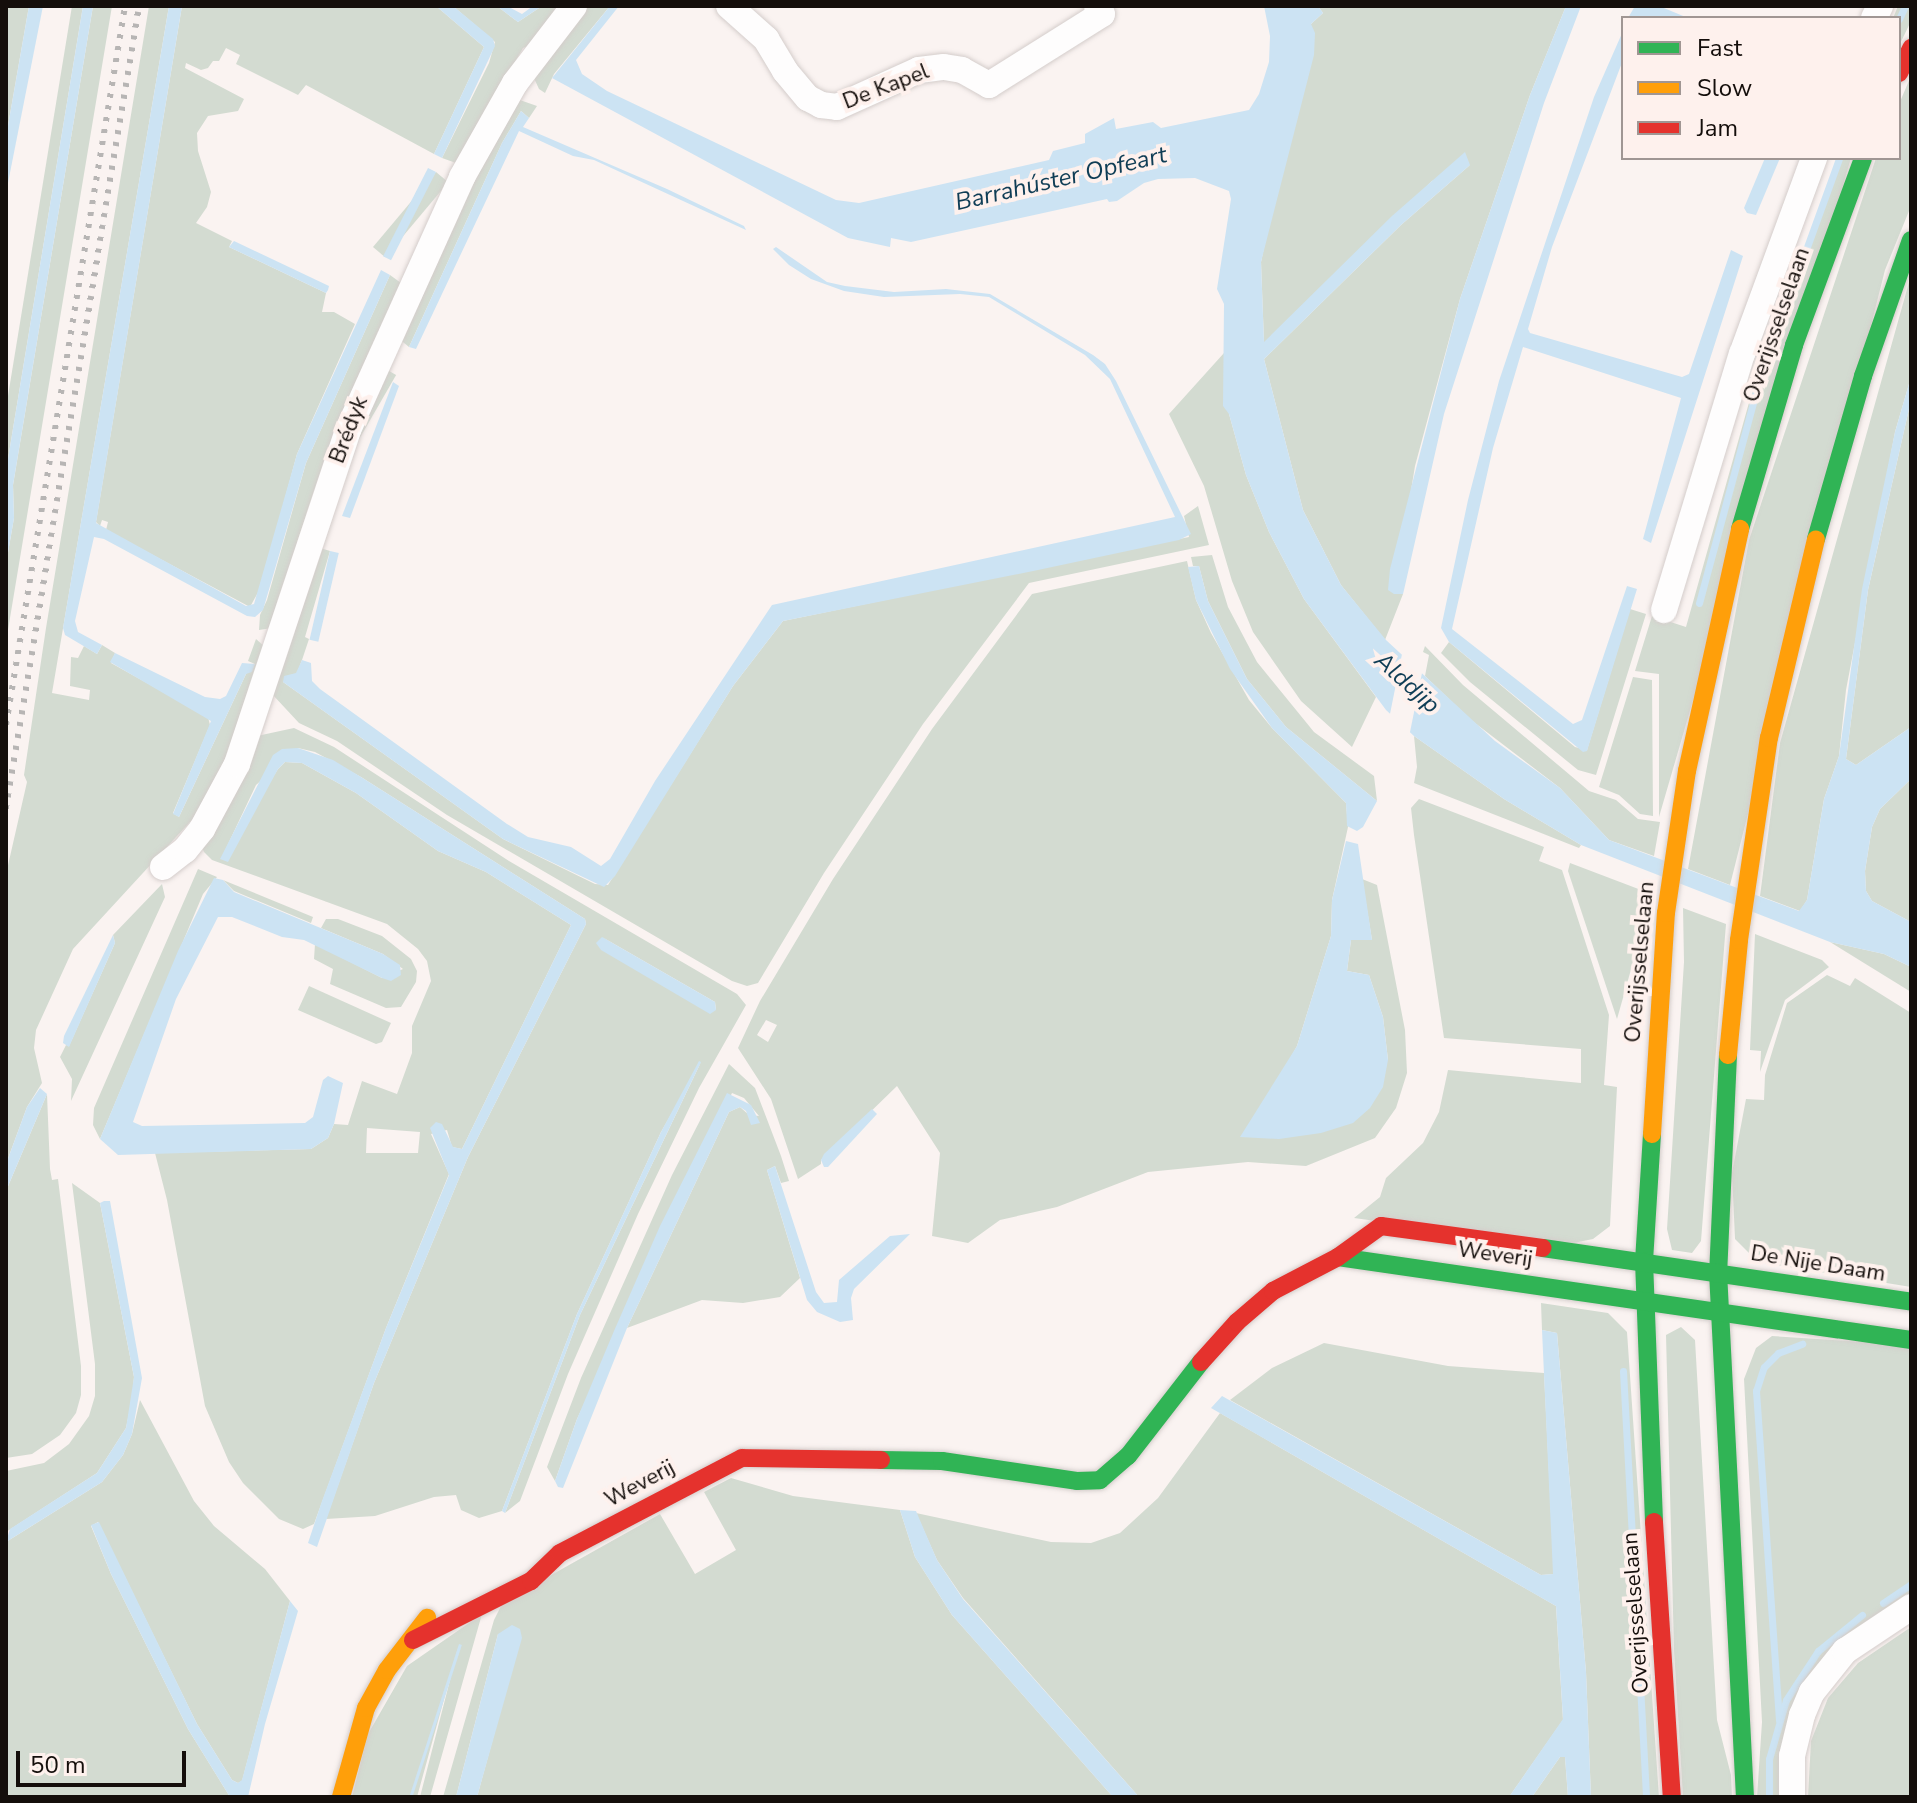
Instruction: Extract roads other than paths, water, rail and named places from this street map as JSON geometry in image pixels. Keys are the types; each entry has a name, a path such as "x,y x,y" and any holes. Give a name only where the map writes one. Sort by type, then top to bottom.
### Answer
{"main road":[{"path":"1901,69 1911,48"},
{"name":"Overijsselselaan","path":"1672,1797 1648,1429 1644,1300 1666,913 1708,665 1765,433 1821,267 1862,160"},
{"path":"1745,1797 1718,1272 1725,1088 1739,940 1769,738 1805,578 1858,391 1911,240"},
{"name":"Weverij","path":"413,1640 431,1634 531,1581 560,1553 742,1458 942,1461 1001,1467 1077,1481 1100,1480 1128,1456 1191,1373 1237,1322 1273,1291 1338,1257 1381,1226 1718,1272"},
{"name":"Weverij","path":"1338,1257 1644,1300 1719,1315"},
{"name":"De Nije Daam","path":"1718,1272 1911,1302"},
{"path":"1719,1315 1911,1340"},
{"name":"Weverij","path":"525,1560 543,1553 560,1553"},
{"name":"Weverij","path":"341,1797 366,1708 387,1670 413,1640 424,1620 440,1607 478,1586"}],"street":[{"name":"Brédyk","path":"163,867 185,850 202,829 237,764 348,430 462,177 515,83 574,6"},
{"name":"De Kapel","path":"729,6 766,39 785,71 808,98 821,105 837,107 919,70 944,67 962,70 989,85 1102,14 1097,6"},
{"path":"1664,610 1742,354 1813,160"},
{"path":"1792,1797 1792,1756 1802,1715 1812,1692 1845,1651 1911,1607"}],"water":[{"path":"29,6 43,6 6,193 6,137"},
{"path":"83,6 93,6 13,485 14,518 6,564 6,471"},
{"path":"169,6 182,6 96,523 246,606 254,604 297,454 381,270 390,275 306,463 263,610 255,617 247,616 104,539 94,537 75,621 78,632 102,645 97,654 65,635 63,628"},
{"path":"436,6 453,6 493,39 495,46 442,158 434,154 484,47"},
{"path":"497,6 507,6 522,14 533,6 542,6 518,22"},
{"path":"610,6 619,6 576,60 582,74 607,91 836,200 859,203 1049,160 1053,151 1085,143 1085,134 1114,118 1116,129 1153,122 1161,128 1249,110 1259,94 1269,62 1270,36 1264,6 1318,6 1323,13 1311,24 1315,33 1314,55 1261,262 1264,342 1392,216 1465,152 1470,165 1401,225 1264,359 1303,510 1341,585 1386,640 1495,741 1560,788 1609,840 1799,911 1807,900 1824,799 1839,756 1862,589 1895,432 1911,377 1911,400 1868,590 1846,759 1856,765 1911,727 1911,779 1880,809 1872,827 1865,871 1866,891 1872,901 1911,922 1911,967 1884,954 1830,942 1581,845 1504,799 1414,736 1386,710 1304,599 1269,532 1246,475 1229,414 1223,406 1224,304 1217,289 1231,199 1229,191 1195,178 1158,179 1144,183 1117,201 1109,202 1107,199 911,242 891,238 890,247 848,238 552,78"},
{"path":"1566,6 1581,6 1544,103 1444,414 1403,594 1394,594 1388,590 1390,569 1460,299 1530,95"},
{"path":"1635,6 1659,6 1683,16 1629,16"},
{"path":"1621,36 1621,65 1552,247 1528,329 1530,333 1682,377 1689,374 1731,250 1743,256 1651,543 1643,539 1681,398 1523,347 1493,448 1452,629 1573,724 1582,720 1627,586 1637,589 1587,751 1583,752 1449,642 1441,628 1468,500 1499,381 1594,97"},
{"path":"521,111 529,118 523,127 667,189 744,226 746,230 594,160 573,156 519,131 416,349 409,347 502,143"},
{"path":"1764,160 1779,160 1756,215 1747,213 1744,208"},
{"path":"428,168 436,172 391,260 383,256"},
{"path":"234,241 329,286 328,290 326,293 229,247"},
{"path":"776,247 827,282 845,286 894,292 946,289 990,294 1093,355 1105,364 1116,381 1191,534 1179,540 783,621 733,686 615,876 604,887 503,839 283,682 284,676 296,673 302,660 311,663 312,681 320,689 507,824 528,837 571,847 601,866 610,859 655,781 772,605 1175,517 1110,379 1085,355 989,297 960,294 884,297 844,291 811,279 789,265 773,249"},
{"path":"393,382 399,386 350,518 342,516"},
{"path":"330,551 339,553 318,642 310,640"},
{"path":"1199,566 1208,601 1247,679 1286,727 1377,801 1363,827 1357,831 1347,826 1346,803 1272,728 1230,669 1196,600 1188,567"},
{"path":"115,653 205,697 220,699 226,696 242,663 255,664 252,672 246,674 179,817 173,814 211,721 110,662"},
{"path":"298,748 333,760 361,777 585,919 586,924 468,1157 374,1383 317,1547 308,1543 322,1501 386,1328 449,1175 430,1128 436,1122 442,1124 453,1147 462,1149 571,925 486,872 438,851 356,793 302,763 285,762 278,769 228,862 220,859 273,755 282,749"},
{"path":"1346,841 1358,844 1372,940 1351,940 1347,971 1369,975 1383,1017 1388,1060 1383,1087 1370,1108 1353,1123 1321,1133 1279,1139 1240,1137 1297,1046 1331,936 1332,900"},
{"path":"214,878 223,880 234,892 383,954 400,965 401,975 391,981 304,940 282,937 232,917 218,917 176,999 133,1122 142,1126 305,1123 313,1117 323,1080 328,1076 343,1083 334,1124 328,1138 311,1149 118,1155 100,1139 178,951"},
{"path":"113,935 115,943 69,1047 63,1043 64,1036"},
{"path":"602,937 715,1002 716,1010 710,1014 601,950 596,943"},
{"path":"699,1061 580,1315 505,1513 502,1511 577,1314 661,1132"},
{"path":"40,1088 47,1094 6,1191 6,1164 27,1107"},
{"path":"727,1093 751,1105 760,1123 751,1125 746,1111 740,1107 729,1112 627,1328 563,1488 558,1487 555,1481 577,1419 614,1331 660,1226"},
{"path":"872,1109 877,1114 828,1167 824,1167 821,1160 824,1154"},
{"path":"775,1166 816,1292 824,1303 837,1302 839,1280 890,1236 910,1234 854,1289 851,1298 853,1320 840,1322 817,1312 807,1300 767,1170"},
{"path":"110,1201 142,1378 132,1434 123,1455 102,1482 6,1542 10,1529 97,1473 126,1428 134,1377 100,1203"},
{"path":"1542,1330 1557,1333 1586,1672 1591,1797 1568,1797 1565,1757 1560,1757 1532,1797 1509,1797 1563,1719 1556,1606 1211,1408 1222,1396 1541,1575 1553,1574"},
{"path":"900,1510 916,1511 937,1560 963,1599 1139,1797 1113,1797 952,1615 915,1557"},
{"path":"99,1522 197,1724 232,1780 238,1783 242,1780 290,1601 298,1611 265,1724 248,1797 230,1797 188,1729 111,1574 91,1525"},
{"path":"512,1625 520,1629 522,1638 477,1797 456,1797 498,1634"},
{"path":"459,1644 462,1645 413,1796 410,1795"}],"waterway":[{"path":"1900,16 1905,6"},
{"path":"1699,603 1761,374 1838,160"},
{"path":"1779,1720 1756,1391 1764,1367 1778,1353 1802,1344"},
{"path":"1623,1371 1646,1797"},
{"path":"1883,1603 1911,1584"},
{"path":"1769,1797 1769,1759 1786,1700 1818,1651 1862,1615"}],"railway":[{"path":"6,725 125,6"},
{"path":"6,809 139,6"}],"water label":[{"name":"Barrahúster Opfeart","path":"1061,179"},
{"name":"Alddjip","path":"1407,683"}]}
